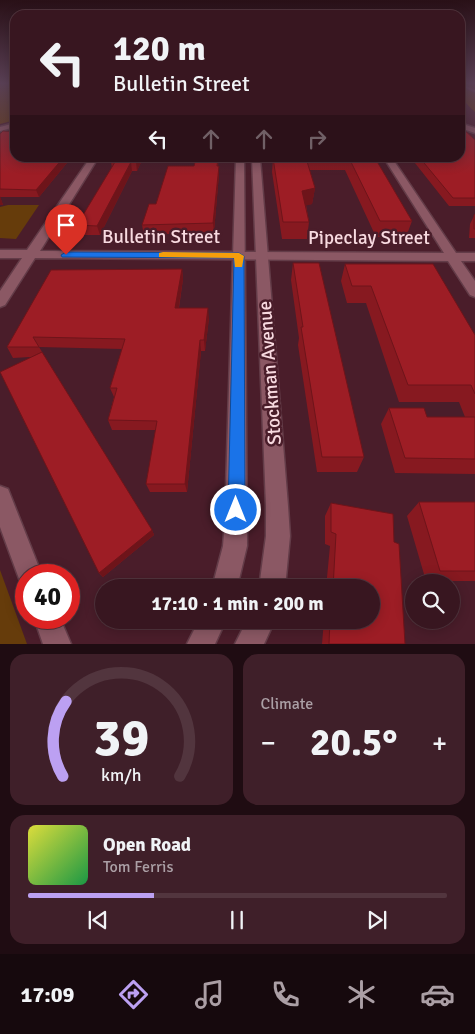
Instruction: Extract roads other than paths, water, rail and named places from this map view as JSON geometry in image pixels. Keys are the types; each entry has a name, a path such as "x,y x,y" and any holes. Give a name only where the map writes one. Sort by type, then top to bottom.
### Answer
{"street":[{"path":"0,302 91,162"},
{"name":"Stockman Avenue","path":"226,579 235,546 236,521 240,162"},
{"name":"Stockman Avenue","path":"256,162 277,506 278,536 273,579"},
{"path":"391,162 475,292"},
{"name":"Bulletin Street","path":"0,254 262,256"},
{"name":"Pipeclay Street","path":"262,256 475,257"},
{"path":"0,497 26,564"},
{"path":"51,629 57,644"},
{"path":"201,644 208,629"},
{"path":"249,644 257,629"}]}
